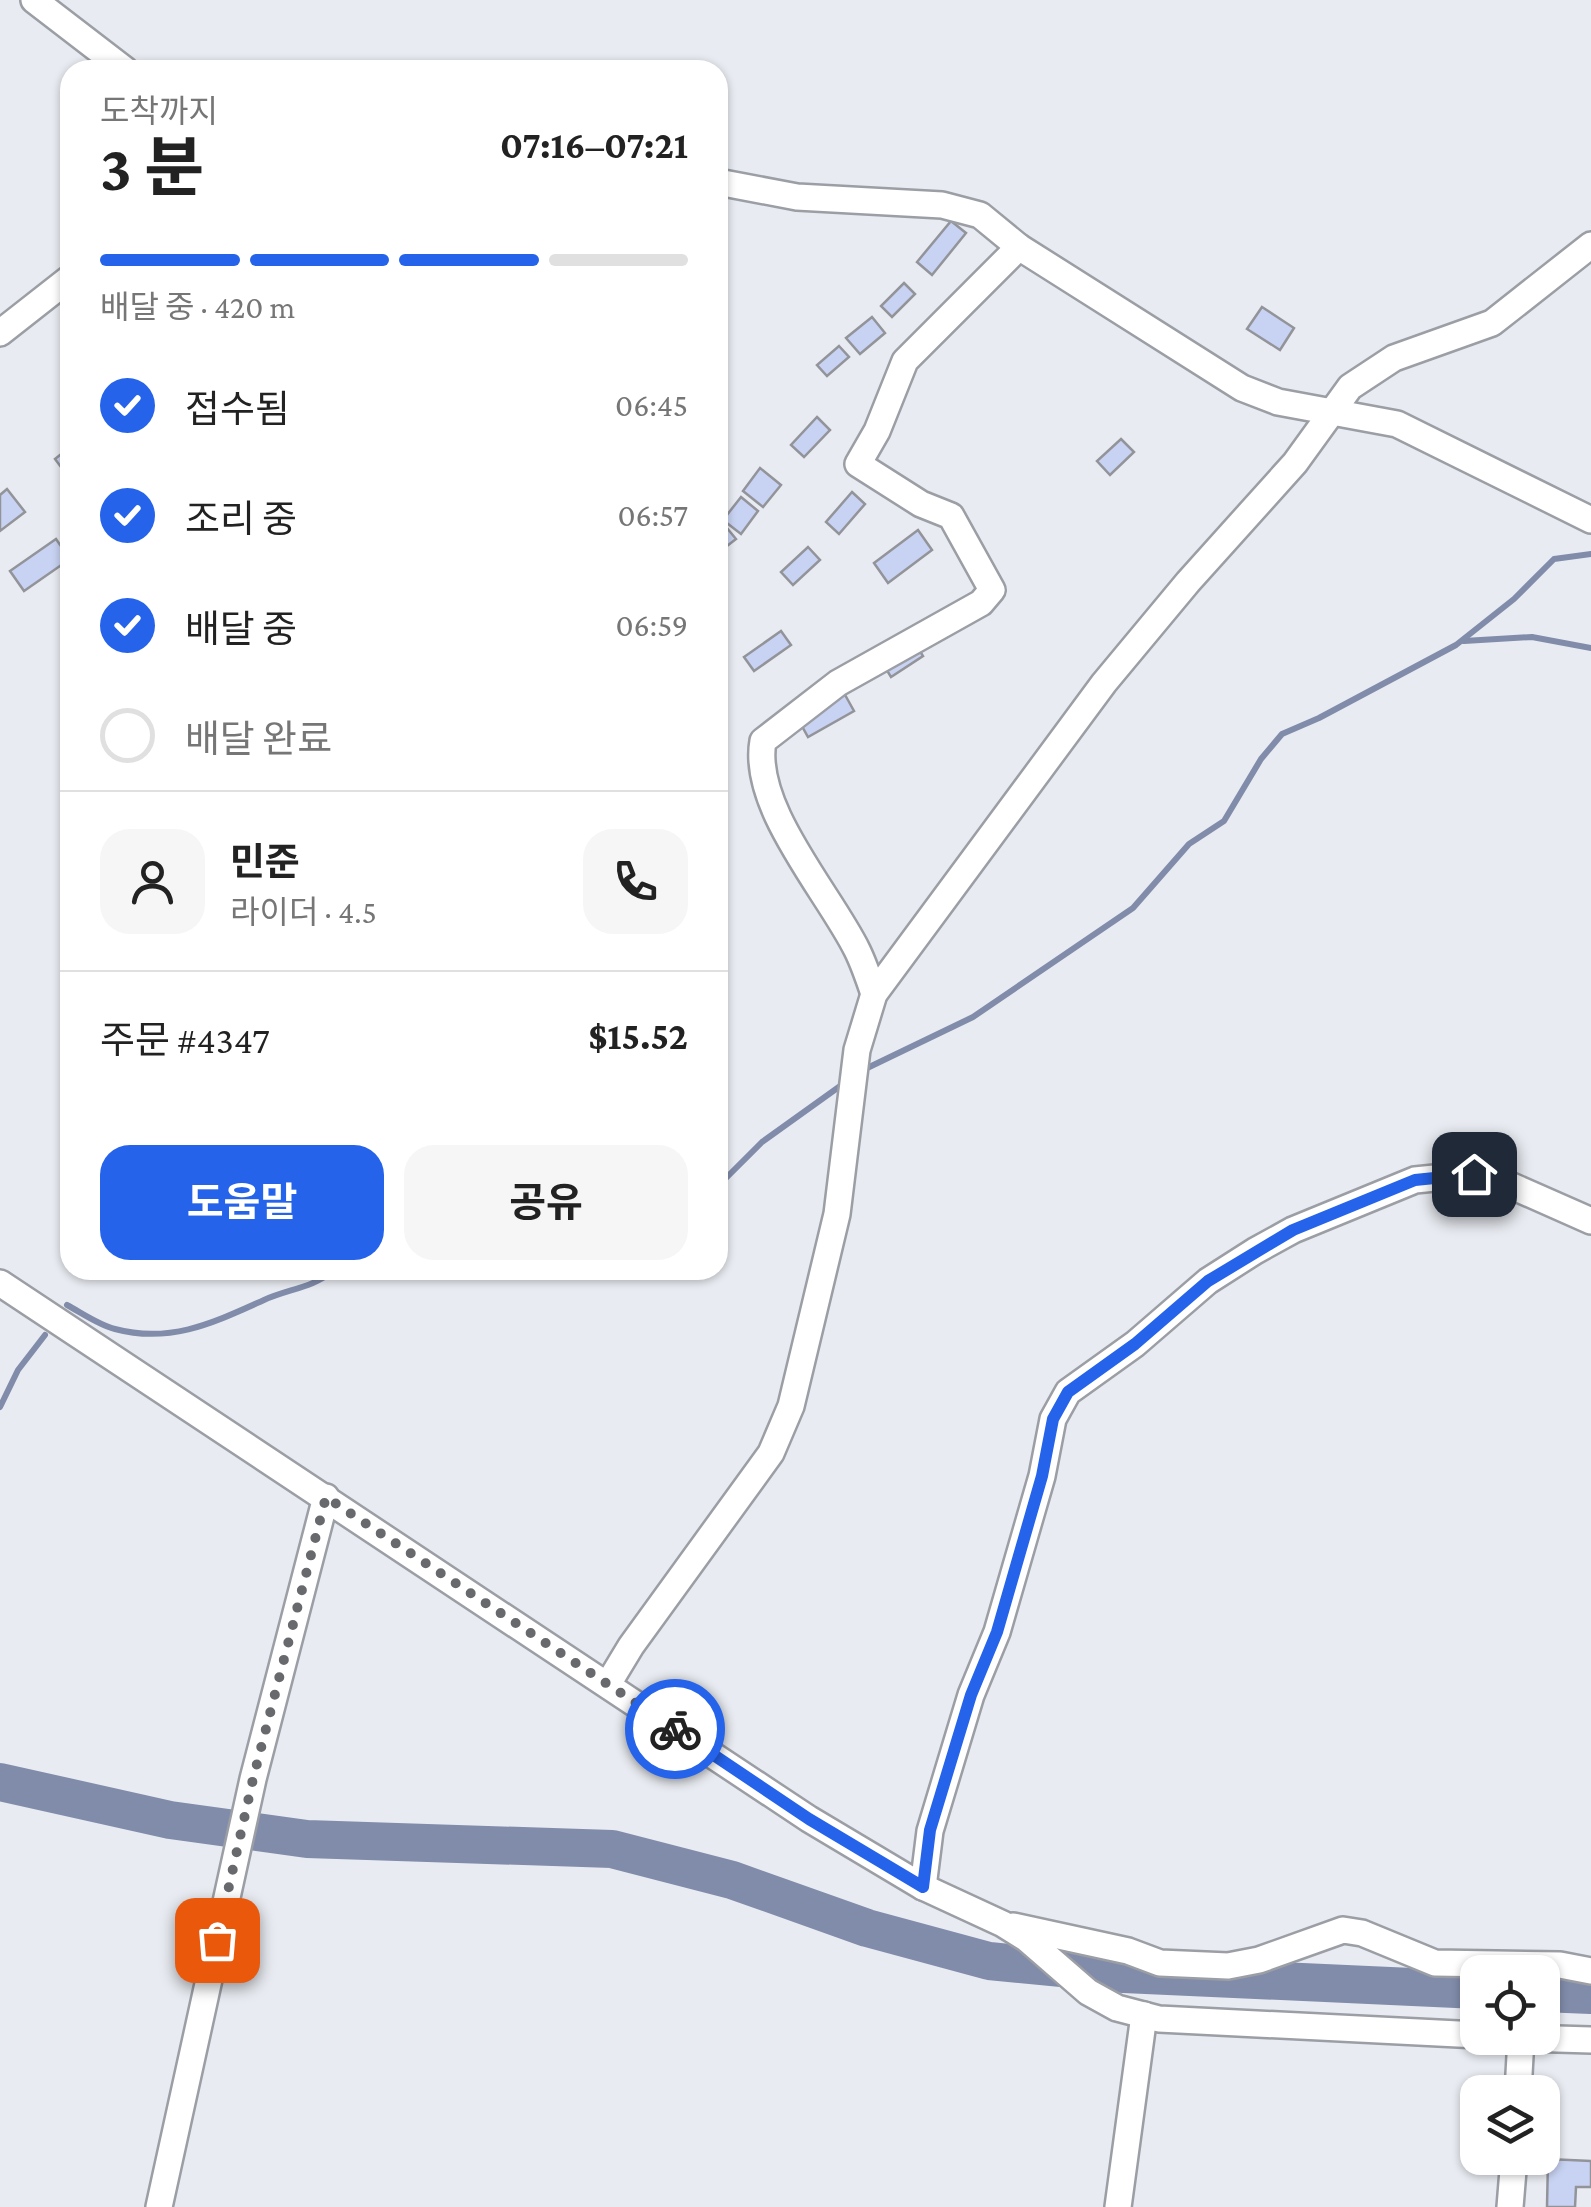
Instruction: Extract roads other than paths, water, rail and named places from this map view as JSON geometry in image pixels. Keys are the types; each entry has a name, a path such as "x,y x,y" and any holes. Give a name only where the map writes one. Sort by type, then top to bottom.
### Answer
{"street":[{"path":"34,0 112,60"},
{"path":"728,184 841,202 961,208 980,214 1019,247 1119,307 1213,372 1278,402 1397,424 1591,520"},
{"path":"608,1684 630,1646 771,1452 791,1406 837,1214 857,1050 874,994 1104,683 1295,463 1350,387 1394,358 1492,324 1591,245"},
{"path":"874,994 857,950 795,852 765,778 760,757 763,741 838,683 981,603 992,590 950,516 921,504 858,464 877,432 905,361 1019,247"},
{"path":"0,334 60,286"},
{"path":"923,1887 936,1812 971,1695 997,1632 1042,1476 1053,1419 1068,1392 1135,1344 1208,1281 1254,1251 1396,1186 1447,1175 1474,1174 1591,1221"},
{"path":"0,1283 809,1819 923,1887 1003,1924 1088,1992 1117,2008 1159,2019 1460,2034"},
{"path":"159,2207 253,1779 326,1497"},
{"path":"1003,1924 1097,1944 1160,1963 1228,1966 1259,1960 1343,1930 1362,1933 1435,1964 1460,1964"},
{"path":"1560,1965 1591,1958"},
{"path":"1560,1965 1591,1971"},
{"path":"1118,2207 1144,2015"},
{"path":"1560,2039 1591,2040"},
{"path":"1510,2207 1513,2175"}],"waterway":[{"path":"861,1071 973,1017 1133,908 1189,844 1224,821 1261,759 1282,734 1456,645 1514,599 1554,559 1591,554"},
{"path":"1464,641 1532,637 1591,648"},
{"path":"728,1176 762,1142 843,1084"},
{"path":"67,1305 115,1329 155,1334 210,1323 318,1280"},
{"path":"0,1407 18,1370 45,1335"},
{"path":"0,1782 170,1820 307,1839 612,1849 732,1880 867,1928 989,1961 1124,1974 1460,1989"},
{"path":"1560,1994 1591,1995"}]}
